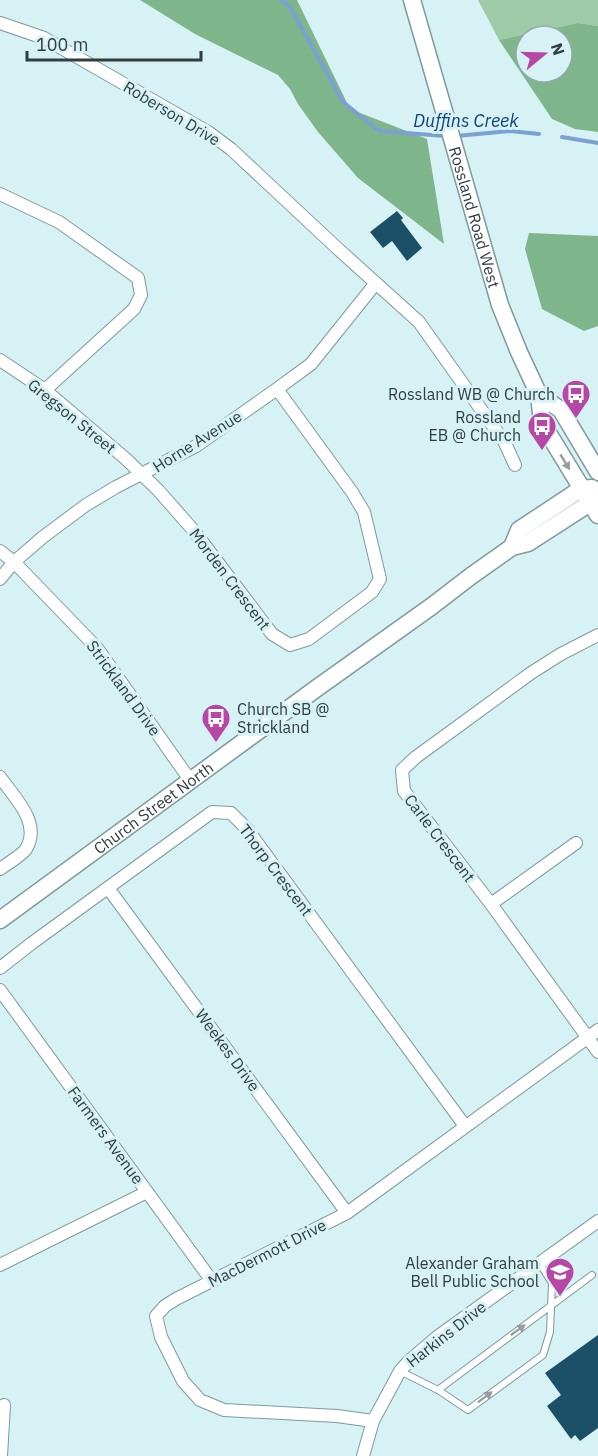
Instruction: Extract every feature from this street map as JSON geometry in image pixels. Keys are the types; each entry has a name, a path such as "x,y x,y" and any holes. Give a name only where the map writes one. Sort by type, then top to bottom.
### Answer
{"street":[{"name":"Rossland Road West","path":"412,0 500,305 539,395 542,423 594,498"},
{"name":"Roberson Drive","path":"0,23 44,38 208,132 231,149 419,322 505,443 515,465"},
{"path":"0,194 58,222 138,278 141,295 135,309 45,390"},
{"name":"Horne Avenue","path":"0,579 14,562 86,505 196,446 311,364 376,283"},
{"name":"Gregson Street","path":"0,360 45,390 142,475"},
{"name":"Morden Crescent","path":"142,475 194,531 272,634 290,645 309,639 372,592 380,579 364,512 278,389"},
{"name":"Rossland Road West","path":"539,395 561,410 598,472"},
{"name":"Church Street North","path":"0,920 512,547 528,543 594,498"},
{"name":"Strickland Drive","path":"0,551 14,562 97,648 190,780"},
{"name":"Carle Crescent","path":"598,634 531,673 416,757 402,771 404,791 593,1034 598,1052"},
{"path":"0,777 28,817 32,832 26,850 0,869"},
{"name":"Thorp Crescent","path":"0,968 212,812 231,813 247,829 465,1126"},
{"path":"491,904 576,843"},
{"name":"Weekes Drive","path":"108,888 347,1213"},
{"name":"Farmers Avenue","path":"0,990 212,1281"},
{"name":"MacDermott Drive","path":"373,1421 337,1416 224,1410 200,1400 183,1381 161,1337 156,1316 176,1299 347,1213 593,1034"},
{"path":"0,1265 147,1192"},
{"name":"Harkins Drive","path":"363,1456 373,1421 400,1371 409,1361 437,1337 598,1221"},
{"path":"1,1456 4,1405"}],"lane":[{"path":"400,1371 438,1389 468,1410 543,1355 550,1332 552,1282 540,1264"},
{"path":"438,1389 592,1275"}],"green space":[{"path":"140,0 297,0 350,109 427,139 444,244 358,178 318,132 278,75 195,34"},
{"path":"478,0 598,0 598,26 578,23 514,24 514,37 499,40"},
{"path":"578,23 598,26 598,132 575,129 552,119 529,84 574,84 573,24"},
{"path":"514,37 514,62 499,40"},
{"path":"529,233 598,236 598,326 584,331 542,309 525,249"}],"building":[{"path":"397,211 422,248 407,261 392,241 383,248 370,232"},
{"path":"598,1335 598,1428 580,1441 575,1435 571,1439 547,1406 561,1395 545,1373"}],"waterway":[{"name":"Duffins Creek","path":"281,0 290,7 343,102 379,131 445,136"},
{"name":"Duffins Creek","path":"456,136 510,131 539,134"},
{"name":"Duffins Creek","path":"562,137 598,143"}],"place":[{"name":"Rossland WB @ Church","path":"576,420"},
{"name":"Rossland EB @ Church","path":"542,452"},
{"name":"Church SB @ Strickland","path":"216,744"},
{"name":"Alexander Graham Bell Public School","path":"560,1298"}]}
